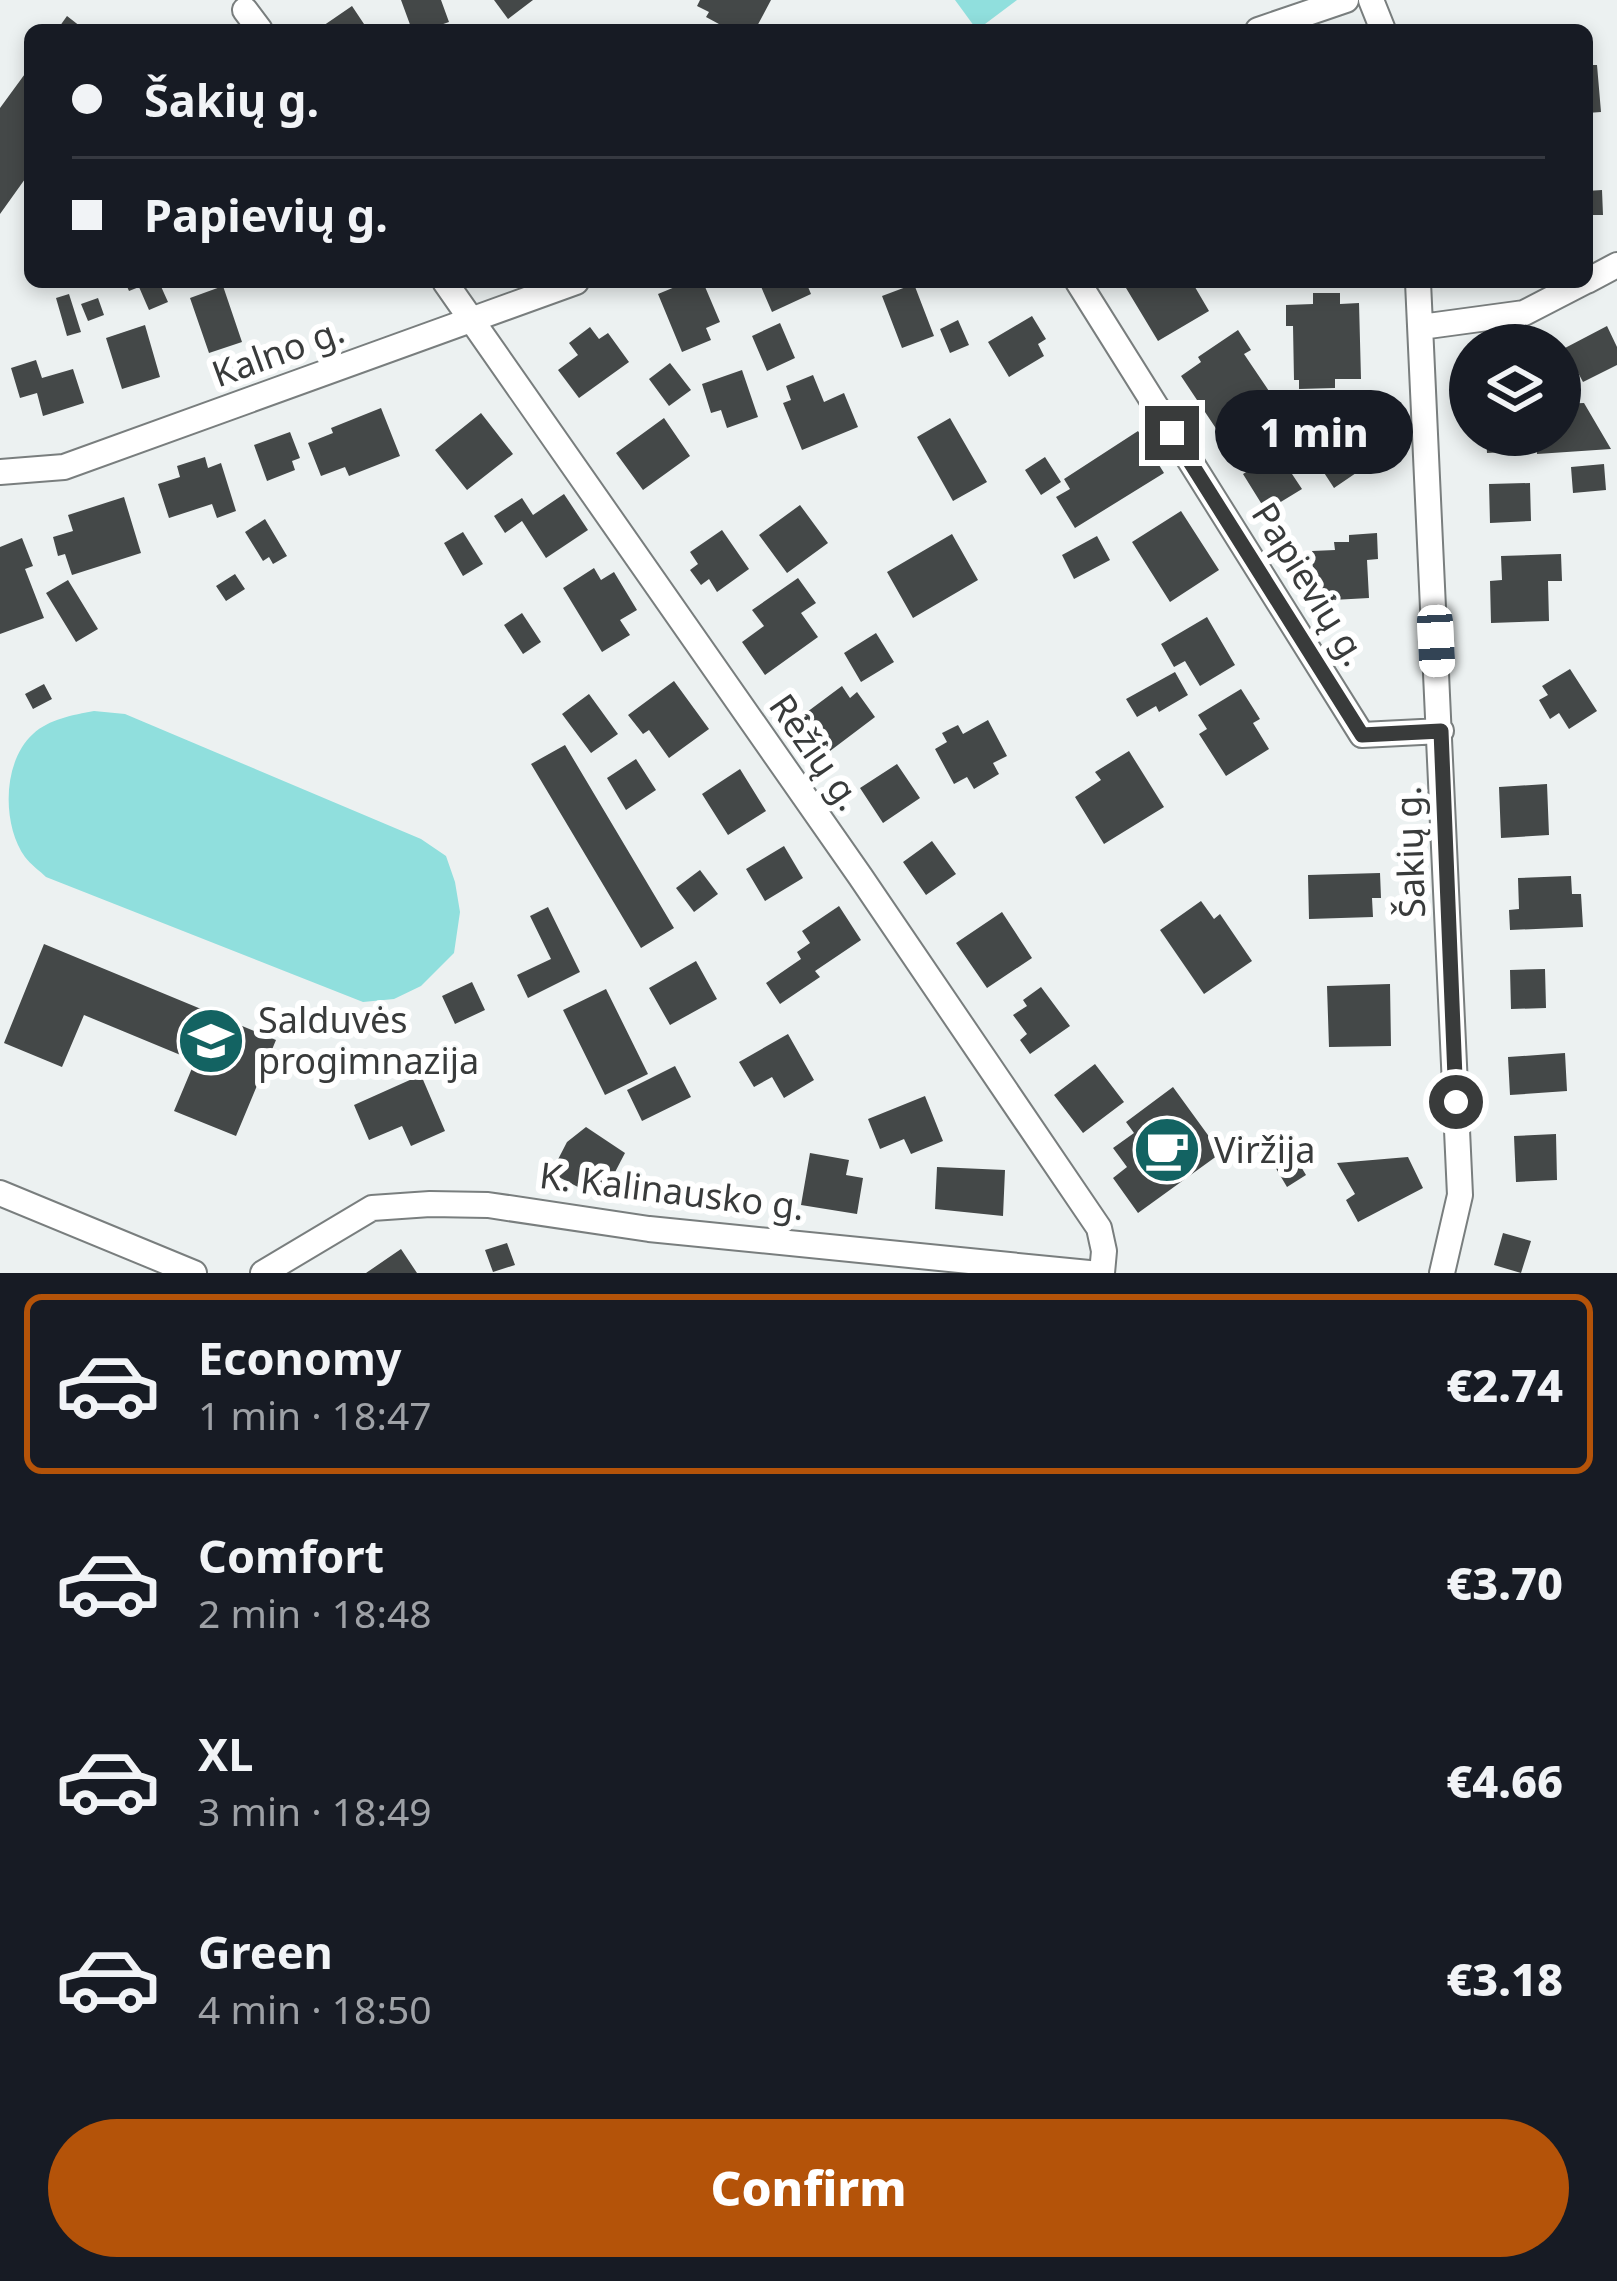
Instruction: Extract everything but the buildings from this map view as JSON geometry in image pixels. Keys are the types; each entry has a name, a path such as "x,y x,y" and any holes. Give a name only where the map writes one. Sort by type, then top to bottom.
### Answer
{"street":[{"path":"1276,24 1346,0"},
{"name":"Rėžių g.","path":"449,288 1099,1228 1102,1273"},
{"name":"Kalno g.","path":"0,472 64,467 560,288"},
{"name":"Papievių g.","path":"1082,288 1362,735 1441,731"},
{"name":"Šakių g.","path":"1418,288 1460,1195 1442,1273"},
{"path":"1421,326 1524,313 1572,288"},
{"path":"0,1193 194,1273"},
{"name":"K. Kalinausko g.","path":"263,1273 372,1208 488,1204 650,1228 1089,1273"}],"shaded area":[{"path":"955,0 1017,0 985,24 973,24"},
{"path":"94,711 125,714 421,839 446,856 455,882 460,912 454,953 421,986 394,999 363,1002 46,877 25,857 12,828 9,794 15,761 39,729"}],"place":[{"name":"Salduvės progimnazija","path":"211,1041"},
{"name":"Viržija","path":"1167,1150"}],"route":[{"path":"1172,433 1362,735 1441,731 1456,1102"}]}
